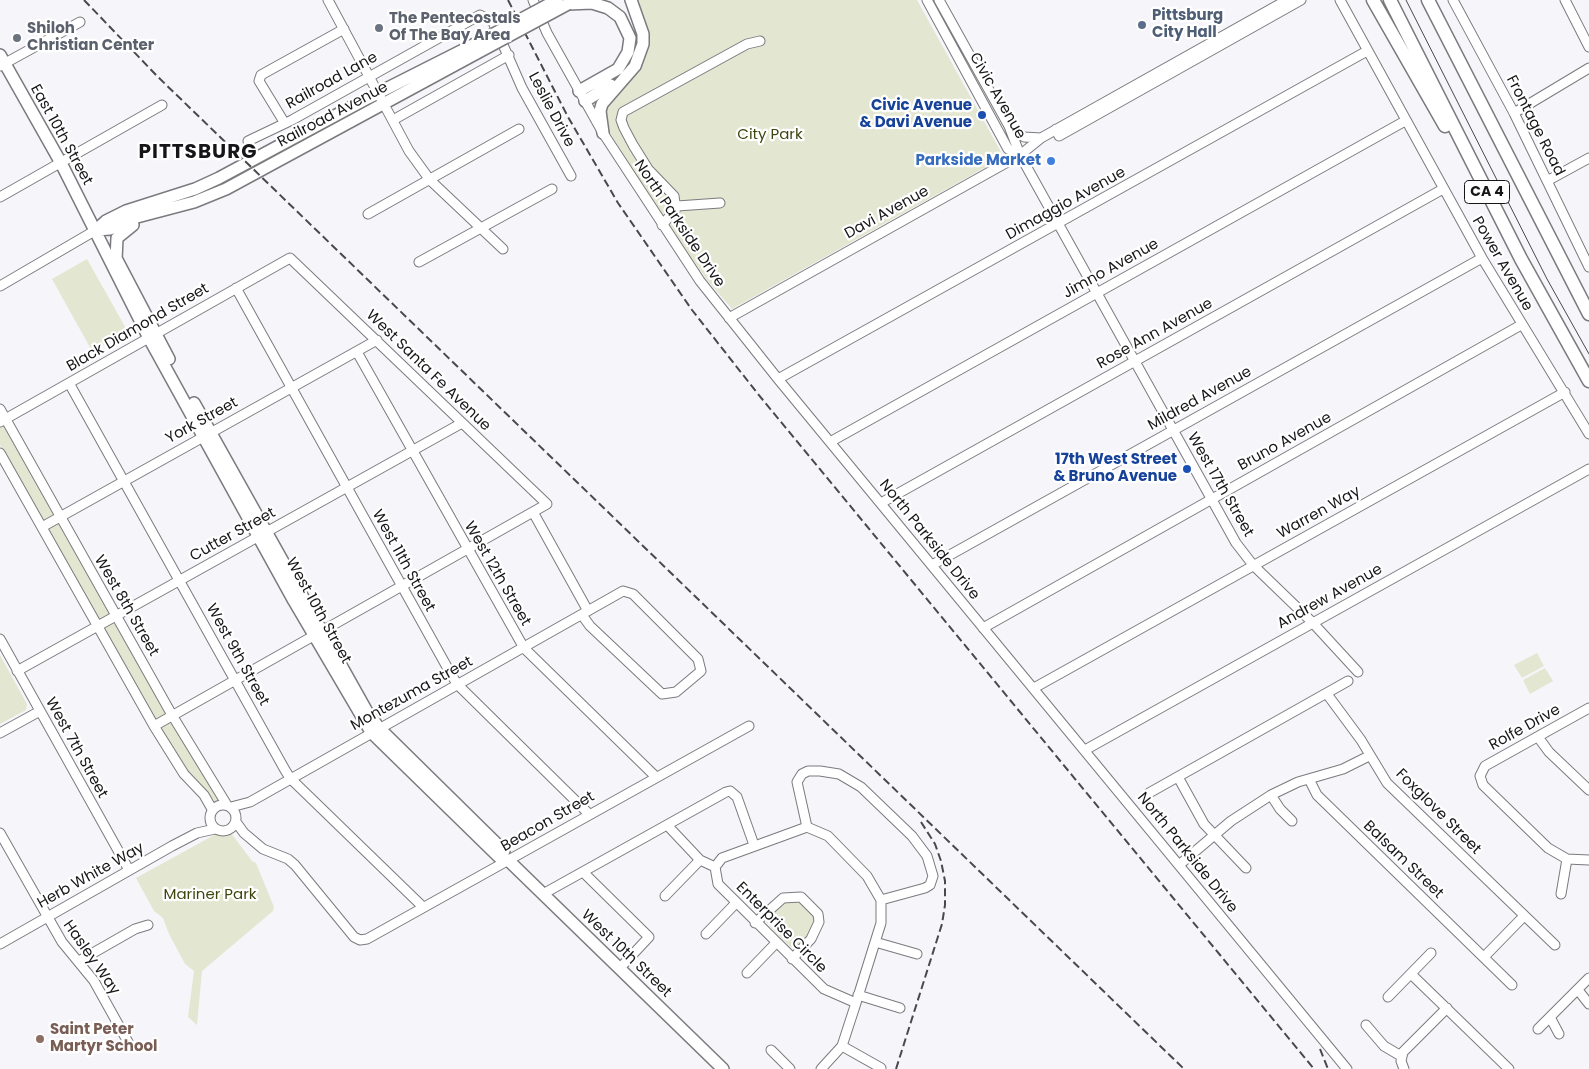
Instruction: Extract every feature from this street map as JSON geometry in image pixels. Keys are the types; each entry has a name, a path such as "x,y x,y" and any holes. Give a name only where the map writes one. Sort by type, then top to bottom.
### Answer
{"highway":[{"path":"1373,0 1521,259"},
{"name":"CA 4","path":"1390,0 1521,259 1589,381"},
{"name":"CA 4","path":"1428,0 1589,314"}],"main road":[{"name":"Railroad Avenue","path":"96,230 110,229 137,218 194,202 226,188 385,104 557,0"},
{"path":"603,133 600,112 602,104 634,66 643,44 643,34 631,0"},
{"path":"571,2 592,3 608,8 620,17 630,38 628,52 618,69 579,91"},
{"name":"Railroad Avenue","path":"96,230 106,221 126,211 211,182 379,93 571,2"},
{"name":"East 10th Street","path":"2,62 61,163 96,230 103,251 152,336"},
{"path":"585,101 621,80"},
{"path":"116,260 118,238 127,228 153,214"},
{"name":"East 10th Street","path":"96,230 106,242 116,260 152,336"},
{"name":"West 10th Street","path":"152,336 318,634 347,695 375,730 506,853 508,860 723,1069"}],"street":[{"path":"328,0 409,151 430,180 504,248"},
{"name":"North Parkside Drive","path":"533,0 547,32 603,133 662,225 729,318 778,380 1347,1069"},
{"name":"Civic Avenue","path":"927,0 1008,149 1020,155"},
{"name":"Civic Avenue","path":"939,0 1009,126 1020,155"},
{"name":"Davi Avenue","path":"729,318 1020,155 1056,129 1287,0"},
{"name":"Davi Avenue","path":"1056,129 1059,136 1301,0"},
{"name":"Power Avenue","path":"1340,0 1482,258 1589,434"},
{"name":"Frontage Road","path":"1453,0 1514,113 1586,255 1589,267"},
{"path":"1565,0 1589,47"},
{"name":"Railroad Lane","path":"248,141 284,122 292,120 480,16 493,22 509,55"},
{"path":"2,62 80,22"},
{"name":"Railroad Lane","path":"284,122 259,81 261,75 344,29"},
{"path":"677,206 674,196 648,169 632,145 621,120 623,112 747,44 760,41"},
{"name":"Dimaggio Avenue","path":"778,380 1367,51"},
{"path":"393,120 509,55"},
{"name":"Leslie Drive","path":"509,55 538,121 571,176"},
{"path":"1514,113 1589,68"},
{"path":"0,197 162,105"},
{"name":"Jimno Avenue","path":"830,442 1405,121"},
{"path":"1009,126 1024,137 1041,138"},
{"path":"368,214 519,129"},
{"name":"West 17th Street","path":"1020,155 1210,500 1236,543 1254,565 1312,622 1358,672"},
{"path":"1547,181 1589,158"},
{"path":"419,262 552,189"},
{"name":"Rose Ann Avenue","path":"881,503 1443,189"},
{"path":"662,225 677,206 720,204"},
{"name":"Railroad Avenue","path":"0,286 96,230"},
{"name":"Black Diamond Street","path":"3,420 290,258"},
{"name":"West Santa Fe Avenue","path":"290,258 547,504 533,512"},
{"name":"Mildred Avenue","path":"932,566 1482,258"},
{"name":"West 11th Street","path":"236,288 290,388 458,685 589,814"},
{"name":"Bruno Avenue","path":"983,628 1521,325"},
{"name":"York Street","path":"42,526 376,340"},
{"name":"West 12th Street","path":"357,352 524,648 656,777"},
{"name":"West 9th Street","path":"69,383 290,778 423,907"},
{"name":"Warren Way","path":"1034,688 1565,392"},
{"name":"West 8th Street","path":"0,409 3,420 172,715 229,806"},
{"name":"Cutter Street","path":"17,671 462,423"},
{"path":"0,453 154,726 184,774 204,795 212,809 210,819 215,829 244,833"},
{"name":"Andrew Avenue","path":"1085,750 1312,622 1589,470"},
{"path":"154,726 234,679 318,634 533,512 585,613"},
{"name":"Montezuma Street","path":"236,819 250,802 290,778 619,593 628,592 698,659 701,671 676,692 662,694 590,626 585,613"},
{"name":"West 7th Street","path":"0,639 129,870"},
{"path":"1149,793 1348,681"},
{"name":"Foxglove Street","path":"1327,694 1387,783 1555,945"},
{"name":"Rolfe Drive","path":"1566,859 1548,848 1483,784 1480,776 1485,766 1589,708"},
{"path":"0,733 40,711"},
{"name":"Beacon Street","path":"244,833 263,849 288,859 354,938 360,940 367,938 749,726"},
{"path":"1538,737 1549,752 1589,790"},
{"path":"1179,865 1247,809 1271,795 1309,779 1343,769 1370,756"},
{"path":"806,827 797,782 802,774 808,771 820,771 850,778 906,830 926,856 933,876 932,880 925,888 881,900"},
{"path":"1178,777 1204,824 1214,837 1246,868"},
{"name":"Balsam Street","path":"1309,779 1317,795 1512,985"},
{"path":"543,894 730,791 737,797 754,845"},
{"path":"1271,795 1280,810 1292,821"},
{"name":"Montezuma Street","path":"229,806 250,802"},
{"path":"212,809 220,805 229,806 244,833"},
{"name":"Herb White Way","path":"197,834 210,819"},
{"path":"228,830 236,819"},
{"path":"666,825 700,860 715,867 728,855 806,827 828,836 867,876 881,900 881,922 842,1046 821,1069"},
{"name":"Herb White Way","path":"0,944 129,870 197,834 215,829"},
{"name":"Hasley Way","path":"0,832 46,916 62,942 94,981 128,1042"},
{"path":"1561,894 1566,859 1589,860"},
{"path":"665,896 700,860"},
{"name":"Enterprise Circle","path":"715,867 718,884 755,923 824,989 857,999 900,1008"},
{"path":"583,872 649,937 620,968"},
{"path":"755,923 783,898 801,896 818,914 819,922 812,939 792,959"},
{"path":"706,934 736,903"},
{"path":"1484,958 1524,916"},
{"path":"79,961 135,929 148,925"},
{"path":"875,942 917,954"},
{"path":"747,973 776,943"},
{"path":"1388,997 1431,953"},
{"path":"1411,974 1509,1069"},
{"path":"1538,1029 1589,978"},
{"path":"1578,990 1589,1004"},
{"path":"1401,1056 1447,1008"},
{"path":"1550,1017 1559,1034"},
{"path":"1366,1025 1384,1046 1401,1056 1404,1069"},
{"path":"842,1046 882,1068"},
{"path":"771,1050 790,1069"}],"green space":[{"name":"City Park","path":"636,0 917,0 1001,152 1002,158 732,309 707,280 677,238 608,130 604,117 605,108 641,59"},
{"path":"87,259 128,332 92,351 52,279"},
{"path":"0,415 223,802 206,810 0,445"},
{"path":"1537,653 1544,666 1522,678 1514,665"},
{"path":"0,655 27,704 26,710 0,724"},
{"path":"1545,668 1553,681 1530,694 1523,680"},
{"name":"Mariner Park","path":"228,829 252,861 256,863 274,907 273,911 202,971 197,1025 188,1017 194,971 185,964 163,918 154,911 136,878"},
{"path":"784,902 801,903 815,918 808,935 794,948 790,947 766,922 766,918"}],"tram line":[{"path":"1406,0 1547,279 1589,354"}],"railway":[{"path":"84,0 158,77 1184,1069"},
{"path":"508,0 568,117 618,203 692,310 758,394 1314,1069"},
{"path":"896,1069 942,924 945,905 945,881 941,861 935,844 921,822"},
{"path":"1320,1049 1328,1069"}],"place":[{"name":"Pittsburg City Hall","path":"1142,25"},
{"name":"The Pentecostals Of The Bay Area","path":"379,28"},
{"name":"Shiloh Christian Center","path":"17,38"},
{"name":"Civic Avenue & Davi Avenue","path":"982,115"},
{"name":"Parkside Market","path":"1051,161"},
{"name":"17th West Street & Bruno Avenue","path":"1187,469"},
{"name":"Saint Peter Martyr School","path":"40,1039"}],"district":[{"name":"PITTSBURG","path":"198,153"}]}
